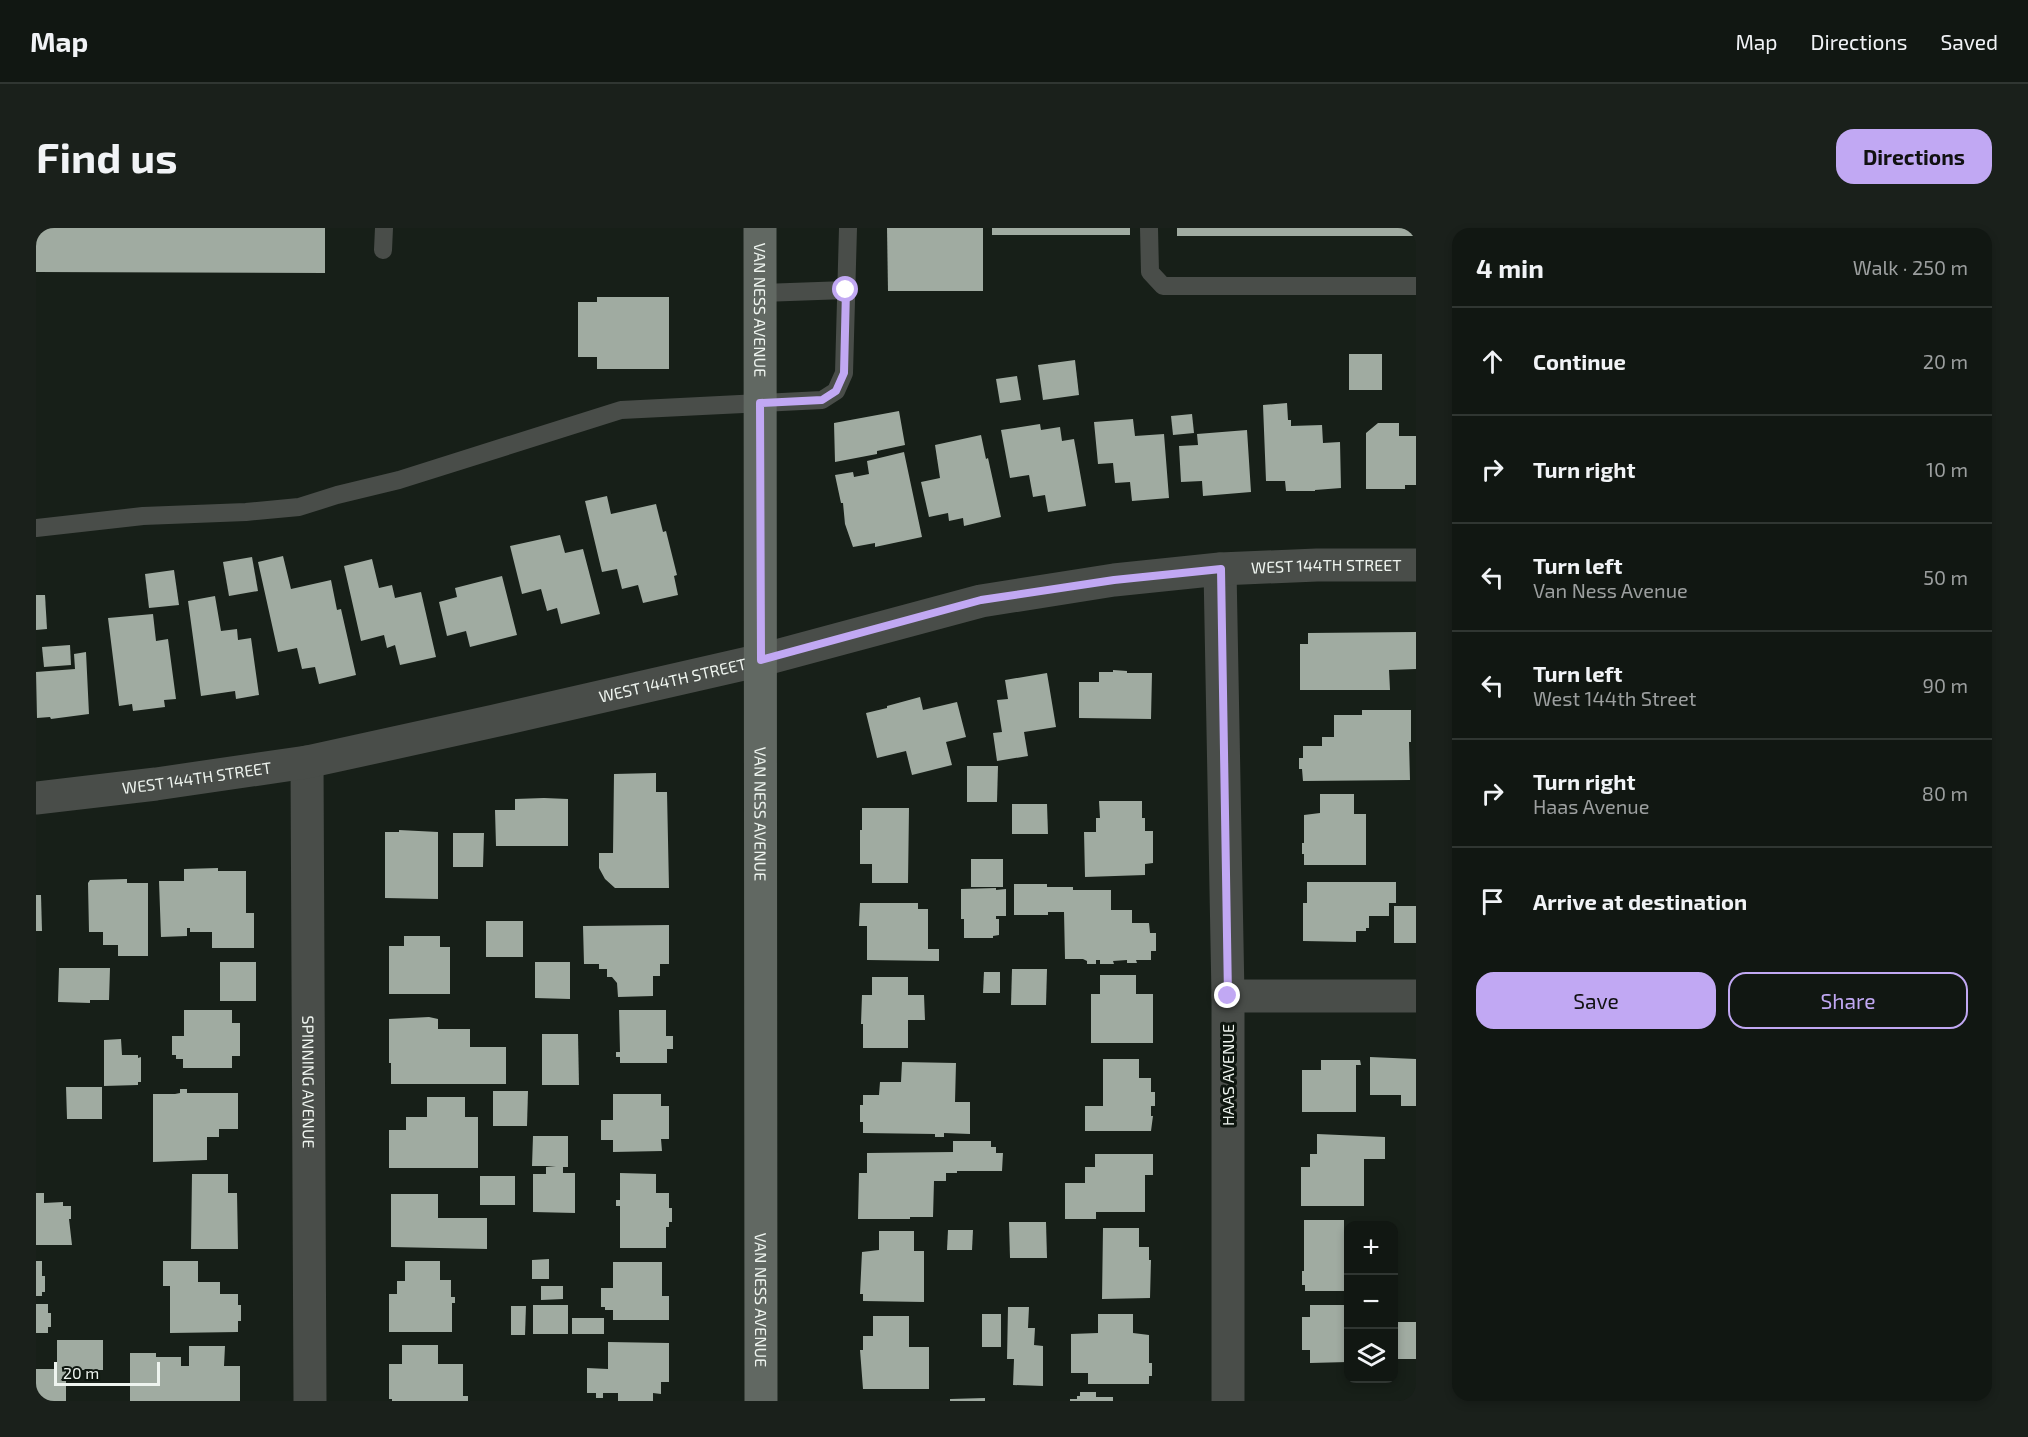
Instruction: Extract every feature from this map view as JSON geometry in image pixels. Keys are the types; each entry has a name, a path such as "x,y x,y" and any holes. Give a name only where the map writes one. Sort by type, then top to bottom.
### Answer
{"main road":[{"name":"VAN NESS AVENUE","path":"760,228 761,1401"}],"street":[{"name":"WEST 144TH STREET","path":"36,798 156,784 307,762 761,660 981,600 1114,580 1221,569 1317,564 1416,564"},
{"name":"HAAS AVENUE","path":"1221,569 1228,996 1228,1401"},
{"name":"SPINNING AVENUE","path":"307,762 310,1401"},
{"path":"1228,996 1416,996"}],"lane":[{"path":"383,250 384,228"},
{"path":"36,528 143,516 246,512 299,507 399,480 621,410 822,400 836,391 844,373 848,228"},
{"path":"1149,228 1150,272 1163,286 1416,286"},
{"path":"760,293 846,290"}],"building":[{"path":"36,228 325,228 325,273 36,272"},
{"path":"887,228 983,228 983,291 888,291"},
{"path":"992,228 1130,228 1130,235 992,235"},
{"path":"1177,228 1416,228 1416,236 1177,236"},
{"path":"597,297 669,297 669,369 597,369 597,357 578,357 578,302 597,302"},
{"path":"1349,354 1382,354 1382,390 1349,390"},
{"path":"1075,360 1079,395 1043,400 1038,365"},
{"path":"1017,376 1021,400 1000,403 996,379"},
{"path":"1287,403 1288,420 1291,420 1291,426 1322,425 1323,443 1340,442 1341,488 1286,491 1285,481 1266,481 1263,405"},
{"path":"899,411 905,445 877,451 877,454 835,462 834,423"},
{"path":"1192,414 1194,433 1173,435 1171,416"},
{"path":"1133,419 1135,436 1164,434 1169,498 1132,501 1130,482 1115,483 1113,463 1098,464 1094,422"},
{"path":"1378,423 1399,423 1399,436 1416,436 1416,485 1405,485 1405,489 1366,489 1366,433"},
{"path":"1040,424 1041,430 1060,427 1062,441 1074,439 1086,506 1048,512 1045,495 1033,497 1029,475 1010,478 1001,430"},
{"path":"1247,430 1251,492 1203,496 1202,481 1181,482 1179,446 1198,445 1197,434"},
{"path":"981,435 1001,517 964,526 963,518 949,521 948,513 929,517 921,482 940,478 935,445"},
{"path":"904,452 922,537 875,547 875,543 853,547 845,524 843,503 841,503 835,475 853,472 854,477 869,474 867,461"},
{"path":"607,496 611,514 656,504 663,532 666,531 677,575 674,576 678,595 643,603 638,585 622,589 617,569 602,572 585,501"},
{"path":"560,535 565,553 583,549 600,614 561,624 557,608 547,611 541,589 522,594 510,546"},
{"path":"283,556 291,589 331,580 337,610 341,609 356,675 319,684 315,667 302,669 297,648 278,652 258,562"},
{"path":"252,557 258,591 229,596 223,562"},
{"path":"372,559 379,588 392,585 395,598 421,592 436,657 400,665 395,645 387,648 384,635 361,641 344,566"},
{"path":"174,570 179,605 149,608 145,574"},
{"path":"502,576 517,635 470,647 466,631 447,636 439,602 457,597 455,588"},
{"path":"36,595 45,595 47,629 36,630"},
{"path":"215,596 221,631 237,629 238,640 251,638 259,695 236,699 235,691 201,696 188,601"},
{"path":"153,614 156,641 168,639 176,699 164,700 165,707 133,711 132,704 119,706 108,618"},
{"path":"1416,632 1416,669 1389,670 1390,690 1300,690 1300,644 1308,644 1308,633"},
{"path":"70,645 71,665 44,667 42,647"},
{"path":"86,652 89,714 51,719 50,717 37,718 36,672 75,669 74,654"},
{"path":"1113,670 1127,671 1127,673 1152,673 1151,719 1079,718 1079,682 1099,682 1099,672 1113,672"},
{"path":"1047,673 1056,727 1024,732 1028,756 997,761 993,733 1002,732 997,700 1008,699 1005,680"},
{"path":"920,697 923,710 957,702 966,737 946,742 952,765 912,775 906,751 877,758 866,713"},
{"path":"1362,710 1411,710 1410,780 1303,781 1302,769 1299,769 1299,758 1303,758 1303,746 1322,746 1322,737 1334,737 1334,715 1362,715"},
{"path":"967,766 998,766 997,802 967,802"},
{"path":"656,773 656,792 667,792 669,888 615,888 605,879 599,868 599,853 613,853 614,774"},
{"path":"1320,794 1354,794 1354,814 1366,814 1366,865 1304,865 1302,843 1304,843 1304,815 1320,813"},
{"path":"515,799 568,799 568,846 496,846 495,810 515,810"},
{"path":"1099,801 1142,801 1145,831 1153,831 1153,863 1145,864 1145,875 1085,877 1084,832 1096,832 1096,818 1100,818"},
{"path":"1012,804 1047,804 1048,834 1012,834"},
{"path":"862,808 909,808 908,883 872,883 872,864 860,864"},
{"path":"399,830 438,832 438,899 385,898 385,832 399,832"},
{"path":"453,833 484,833 483,867 453,867"},
{"path":"971,859 1003,859 1003,887 971,887"},
{"path":"218,868 218,871 246,871 246,913 254,913 254,948 212,948 212,932 190,932 190,928 187,928 187,936 161,937 159,881 184,881 184,869"},
{"path":"127,879 127,883 148,883 148,956 118,956 118,945 103,945 103,932 89,932 88,883 90,880"},
{"path":"1307,882 1396,882 1396,903 1389,903 1389,916 1369,916 1369,928 1366,928 1366,931 1356,931 1356,942 1303,941 1303,903 1307,903"},
{"path":"1014,884 1047,884 1047,887 1073,887 1073,890 1111,890 1111,910 1132,910 1132,923 1149,923 1150,933 1156,933 1156,951 1151,951 1151,960 1136,960 1137,963 1127,963 1127,960 1113,961 1114,964 1100,964 1100,960 1096,960 1096,964 1087,964 1087,961 1083,959 1065,959 1064,912 1048,912 1048,915 1014,915"},
{"path":"996,888 996,890 1006,889 1006,916 996,916 996,919 999,919 999,935 993,938 964,938 964,919 961,919 961,889"},
{"path":"36,895 41,895 42,931 36,931"},
{"path":"860,903 918,903 918,909 928,909 928,949 939,949 939,961 867,960 867,926 859,926"},
{"path":"1394,906 1416,906 1416,943 1394,943"},
{"path":"486,921 523,921 523,957 486,957"},
{"path":"669,925 669,964 660,964 660,976 653,976 653,996 618,997 617,983 612,977 607,977 607,969 599,969 599,964 584,964 583,926"},
{"path":"404,936 440,936 440,947 450,947 450,994 389,994 389,946 404,946"},
{"path":"220,962 256,962 256,1001 220,1001"},
{"path":"535,962 570,962 570,999 535,998"},
{"path":"59,968 110,968 109,1000 90,1000 90,1003 58,1002"},
{"path":"1012,969 1047,969 1046,1005 1011,1005"},
{"path":"984,972 1000,972 1000,993 983,993"},
{"path":"1100,975 1136,975 1136,994 1153,994 1153,1043 1091,1043 1091,994 1100,994"},
{"path":"872,977 908,977 908,995 924,995 925,1020 908,1020 908,1048 863,1048 862,995 872,995"},
{"path":"184,1010 232,1010 232,1023 240,1023 240,1056 232,1056 232,1068 183,1068 183,1059 176,1059 176,1055 172,1055 172,1036 184,1036"},
{"path":"619,1010 666,1010 666,1036 673,1036 673,1049 667,1049 667,1063 620,1063 620,1057 616,1057 616,1052 620,1052"},
{"path":"429,1017 438,1019 438,1029 470,1029 470,1047 506,1047 506,1084 391,1084 389,1019"},
{"path":"542,1034 578,1034 579,1085 542,1085"},
{"path":"121,1039 122,1055 141,1057 141,1082 138,1082 138,1085 104,1086 104,1040"},
{"path":"1370,1057 1416,1059 1416,1106 1401,1106 1401,1095 1370,1095"},
{"path":"1103,1059 1139,1059 1139,1078 1151,1078 1151,1092 1155,1092 1155,1106 1151,1106 1151,1116 1153,1116 1151,1131 1085,1131 1085,1106 1103,1106"},
{"path":"1321,1060 1360,1060 1361,1065 1356,1065 1356,1112 1302,1112 1302,1070 1321,1070"},
{"path":"902,1062 956,1063 955,1102 970,1102 970,1134 944,1133 944,1137 935,1137 935,1134 863,1133 863,1122 860,1122 860,1105 863,1105 863,1095 879,1095 880,1082 901,1082"},
{"path":"66,1087 102,1087 102,1119 67,1119"},
{"path":"180,1089 187,1089 187,1093 238,1093 238,1129 219,1129 219,1137 207,1137 207,1160 153,1162 153,1094 175,1094 180,1093"},
{"path":"493,1091 528,1091 527,1126 493,1126"},
{"path":"613,1094 661,1094 661,1106 669,1106 669,1139 661,1139 662,1151 613,1152 613,1140 601,1140 601,1120 613,1120"},
{"path":"427,1097 465,1097 465,1117 478,1117 478,1168 389,1168 389,1130 406,1130 406,1117 427,1117"},
{"path":"1317,1134 1385,1137 1385,1159 1364,1159 1364,1206 1301,1206 1301,1167 1310,1167 1310,1154 1317,1154"},
{"path":"533,1136 568,1136 568,1167 563,1167 563,1173 575,1173 575,1213 533,1212 533,1174 546,1174 546,1167 556,1166 532,1166"},
{"path":"953,1141 991,1141 991,1147 996,1147 996,1153 1003,1153 1002,1171 957,1171 957,1173 946,1173 946,1181 934,1181 933,1217 858,1219 859,1173 867,1173 867,1153 953,1152"},
{"path":"1095,1154 1153,1154 1153,1175 1145,1175 1145,1212 1096,1212 1096,1219 1065,1219 1065,1183 1085,1183 1085,1167 1095,1167"},
{"path":"620,1173 656,1174 656,1193 669,1193 672,1222 669,1222 669,1227 666,1227 666,1248 620,1248 620,1206 616,1206 616,1200 620,1200"},
{"path":"192,1174 228,1174 228,1193 237,1193 238,1249 191,1249"},
{"path":"480,1176 515,1176 515,1205 480,1205"},
{"path":"36,1193 44,1193 44,1203 63,1202 63,1206 71,1206 71,1219 69,1219 72,1245 36,1245"},
{"path":"391,1194 438,1194 438,1218 487,1218 487,1249 391,1247"},
{"path":"1304,1220 1344,1220 1344,1291 1305,1291 1305,1285 1302,1285 1302,1271 1304,1271"},
{"path":"1009,1222 1046,1222 1047,1258 1010,1258"},
{"path":"1103,1228 1139,1228 1139,1247 1149,1247 1150,1298 1102,1299"},
{"path":"948,1230 973,1230 972,1250 947,1250"},
{"path":"879,1231 914,1231 914,1251 924,1251 924,1302 863,1301 863,1294 860,1294 862,1252 879,1250"},
{"path":"549,1259 549,1279 532,1279 532,1260"},
{"path":"36,1261 42,1261 42,1276 45,1276 45,1292 42,1292 42,1296 36,1296"},
{"path":"163,1261 198,1261 198,1282 220,1282 220,1294 238,1294 241,1321 238,1321 238,1332 170,1333 170,1286 163,1286"},
{"path":"405,1261 440,1261 440,1280 451,1280 451,1297 455,1297 455,1303 452,1303 452,1332 389,1332 389,1294 397,1294 397,1281 405,1281"},
{"path":"613,1262 662,1262 662,1296 669,1296 669,1320 613,1320 613,1310 605,1310 605,1307 601,1307 601,1288 613,1288"},
{"path":"541,1286 563,1286 563,1299 541,1300"},
{"path":"36,1304 48,1304 48,1313 51,1313 51,1327 48,1327 48,1333 36,1333"},
{"path":"533,1305 568,1305 568,1334 533,1334"},
{"path":"1310,1305 1344,1305 1344,1362 1310,1363 1310,1350 1302,1350 1302,1317 1310,1317"},
{"path":"511,1306 526,1306 525,1335 511,1335"},
{"path":"1008,1307 1029,1307 1028,1328 1035,1328 1034,1345 1043,1346 1043,1386 1013,1385 1014,1359 1007,1359"},
{"path":"982,1314 1001,1314 1001,1347 982,1347"},
{"path":"1098,1314 1133,1314 1133,1333 1149,1335 1149,1363 1152,1363 1152,1376 1149,1376 1149,1384 1088,1384 1088,1373 1071,1373 1071,1334 1098,1333"},
{"path":"873,1316 909,1316 909,1347 929,1347 929,1389 863,1389 860,1350 863,1350 863,1336 873,1336"},
{"path":"572,1318 604,1318 604,1334 572,1334"},
{"path":"1398,1322 1416,1322 1416,1359 1398,1359"},
{"path":"57,1340 103,1340 103,1370 66,1370 66,1401 36,1401 36,1369 57,1370"},
{"path":"608,1342 669,1343 669,1382 661,1382 661,1394 653,1393 653,1401 618,1401 618,1393 603,1393 603,1398 596,1398 596,1393 587,1393 587,1368 608,1369"},
{"path":"402,1345 438,1345 438,1364 463,1364 463,1396 468,1396 468,1401 392,1401 389,1399 389,1364 402,1364"},
{"path":"189,1346 225,1346 224,1366 240,1366 240,1401 130,1401 130,1353 156,1353 156,1357 181,1357 181,1366 189,1366"},
{"path":"1080,1392 1096,1392 1096,1397 1113,1397 1113,1401 1070,1401 1070,1399 1077,1399"},
{"path":"985,1398 985,1401 950,1401 950,1399"}],"route":[{"path":"846,290 844,373 836,391 822,400 760,403 761,660 981,600 1114,580 1221,569 1228,996"}]}
